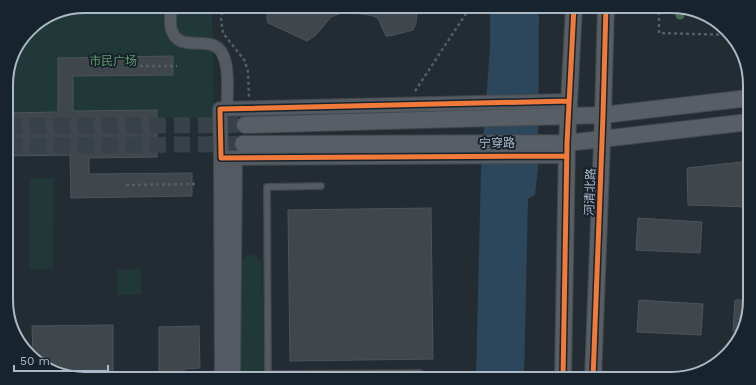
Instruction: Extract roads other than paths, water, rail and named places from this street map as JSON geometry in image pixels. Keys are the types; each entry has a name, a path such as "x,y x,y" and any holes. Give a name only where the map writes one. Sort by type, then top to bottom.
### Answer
{"main road":[{"name":"河清北路","path":"563,372 567,150 574,13"},
{"name":"河清北路","path":"593,372 606,13"},
{"name":"宁穿路","path":"244,125 472,111 569,109 603,115 743,99"},
{"name":"宁穿路","path":"243,144 473,150 567,150 602,140 743,123"}],"street":[{"path":"171,13 172,30 180,42 211,44 222,52 226,70 227,109"},
{"path":"222,372 220,109 406,105 472,111"},
{"path":"221,158 473,150"},
{"path":"233,372 235,158"}],"lane":[{"path":"268,372 268,187 321,186"}],"water":[{"path":"490,13 539,13 538,168 535,195 528,199 524,372 476,372 481,169 490,47"}],"tunnel":[{"path":"13,126 245,125"},
{"path":"13,146 243,144"}],"park label":[{"name":"市民广场","path":"113,61"}]}
